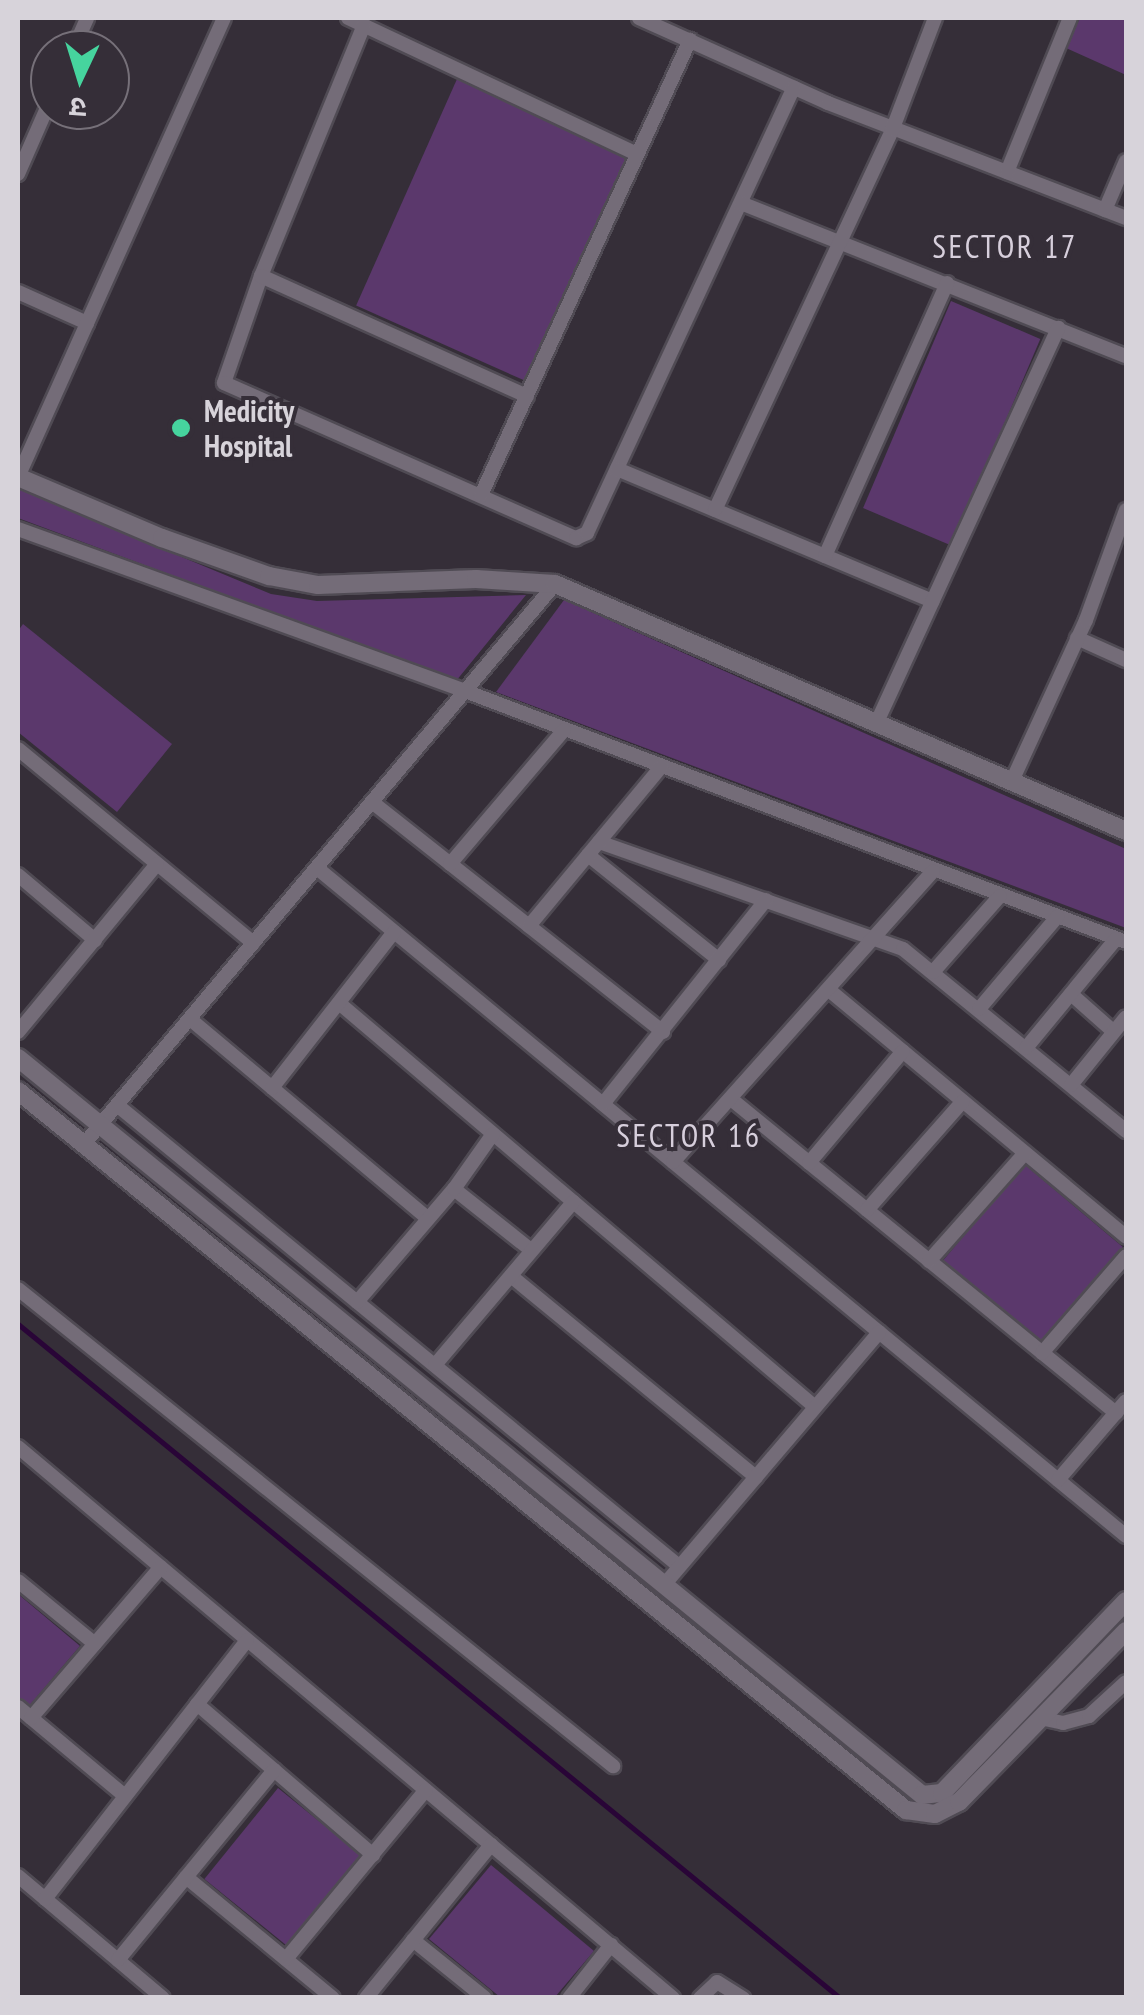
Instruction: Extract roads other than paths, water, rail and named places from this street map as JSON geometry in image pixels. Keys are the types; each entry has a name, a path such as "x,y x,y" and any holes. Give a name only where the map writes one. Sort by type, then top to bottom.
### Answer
{"street":[{"path":"224,18 18,477 162,538 285,579 318,585 476,580 555,584 1126,831"},
{"path":"348,18 637,154"},
{"path":"639,18 794,88 1126,218"},
{"path":"716,510 893,128 935,18"},
{"path":"1007,172 1070,18"},
{"path":"364,25 261,276 224,379 226,386 582,537 794,88"},
{"path":"481,495 690,40"},
{"path":"18,174 37,130"},
{"path":"1105,210 1126,161"},
{"path":"741,203 1126,356"},
{"path":"261,276 526,396"},
{"path":"824,556 947,283"},
{"path":"18,292 87,322"},
{"path":"877,722 1058,328"},
{"path":"617,469 932,601"},
{"path":"1012,782 1078,638 1126,510"},
{"path":"18,529 465,692 1121,941 1026,1048"},
{"path":"84,1144 555,584"},
{"path":"1078,638 1126,660"},
{"path":"450,864 564,730"},
{"path":"18,749 253,944"},
{"path":"529,926 661,767"},
{"path":"372,802 662,1032"},
{"path":"599,842 903,949 1126,1131"},
{"path":"588,855 719,960"},
{"path":"20,1024 158,864"},
{"path":"316,868 1126,1536"},
{"path":"673,1162 933,871"},
{"path":"18,875 95,940"},
{"path":"933,972 1000,896"},
{"path":"603,1104 766,900"},
{"path":"979,1010 1057,917"},
{"path":"272,1088 394,932"},
{"path":"829,990 1126,1237"},
{"path":"1071,994 1114,1032"},
{"path":"338,1003 815,1407"},
{"path":"1070,1085 1126,1018"},
{"path":"190,1019 426,1216"},
{"path":"809,1162 902,1051"},
{"path":"18,1058 934,1805"},
{"path":"18,1091 906,1810 959,1802 1126,1631"},
{"path":"731,1099 1116,1413"},
{"path":"867,1210 963,1101"},
{"path":"118,1105 679,1566"},
{"path":"357,1302 426,1216 454,1189 494,1134"},
{"path":"929,1260 1025,1153"},
{"path":"454,1189 531,1250"},
{"path":"435,1366 573,1202"},
{"path":"1042,1353 1126,1256"},
{"path":"511,1276 756,1477"},
{"path":"18,1289 613,1766"},
{"path":"664,1585 879,1332"},
{"path":"1058,1480 1126,1401"},
{"path":"18,1447 673,1998"},
{"path":"30,1718 161,1567"},
{"path":"18,1581 94,1644"},
{"path":"934,1805 942,1792 1126,1601"},
{"path":"44,1899 247,1640"},
{"path":"1040,1718 1076,1722 1089,1716 1126,1682"},
{"path":"197,1704 373,1855"},
{"path":"18,1708 125,1796"},
{"path":"118,1960 274,1770"},
{"path":"286,1959 426,1790"},
{"path":"366,1998 491,1845"},
{"path":"18,1876 162,1998"},
{"path":"186,1877 333,1998"},
{"path":"413,1940 485,1998"},
{"path":"569,1998 611,1945"},
{"path":"700,1998 717,1982 743,1998"}],"waterway":[{"path":"18,1324 840,1998"}],"place":[{"name":"Medicity Hospital","path":"181,428"}],"district":[{"name":"SECTOR 17","path":"1005,246"},
{"name":"SECTOR 16","path":"689,1135"}]}
